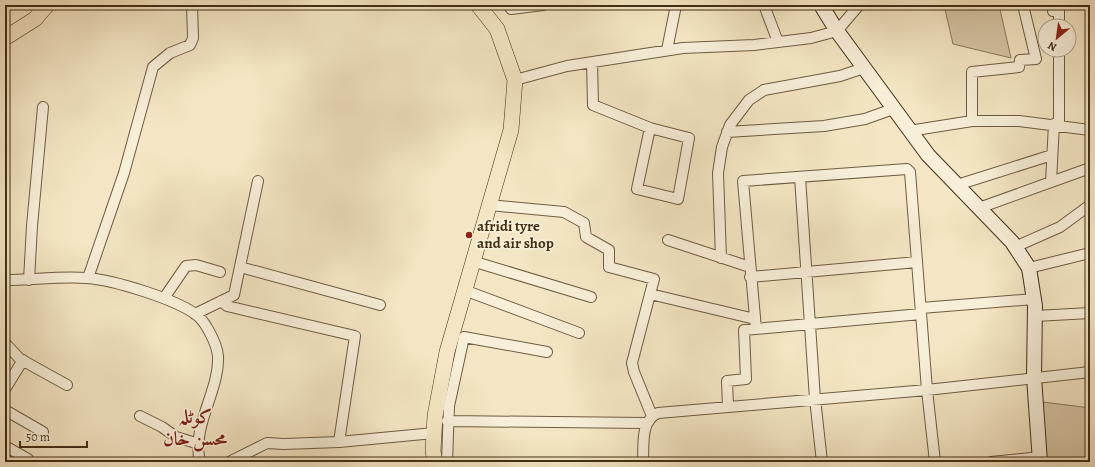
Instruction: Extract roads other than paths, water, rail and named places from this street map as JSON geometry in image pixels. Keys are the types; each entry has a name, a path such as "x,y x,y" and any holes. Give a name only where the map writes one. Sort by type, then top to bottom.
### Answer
{"main road":[{"path":"5,38 35,19 47,5"},
{"path":"434,462 434,433 447,352 511,130 515,80 497,29 478,5"}],"street":[{"path":"88,278 124,173 153,67 170,54 190,45 193,38 192,5"},
{"path":"509,5 511,9 543,5"},
{"path":"667,50 676,5"},
{"path":"764,5 778,42"},
{"path":"821,5 837,31 909,131 928,155 1015,247 1029,268 1035,316 1034,377 1040,459 991,462"},
{"path":"515,80 567,66 667,50 778,42 811,38 837,31 859,5"},
{"path":"972,121 972,72 1019,67 1020,60 1036,59 1023,5"},
{"path":"1052,5 1053,12 1059,11 1059,18"},
{"path":"1052,182 1052,155 1057,124 1059,58"},
{"path":"592,62 592,105 650,128 689,138 678,199 637,189 650,128"},
{"path":"720,258 718,173 722,147 730,125 748,100 764,90 833,78 864,68"},
{"path":"29,280 32,218 43,107"},
{"path":"727,132 824,126 865,119 893,109"},
{"path":"909,131 972,121 1019,121 1057,124 1090,130"},
{"path":"957,185 1052,155"},
{"path":"979,208 1090,168"},
{"path":"755,324 743,181 907,169 910,172 927,390 935,462"},
{"path":"800,177 815,399 822,462"},
{"path":"195,314 234,295 258,181"},
{"path":"489,204 564,212 584,223 586,237 609,250 609,267 654,279 632,363 649,419 643,462"},
{"path":"1015,247 1060,227 1090,205"},
{"path":"668,240 720,258 750,272 807,272 917,262"},
{"path":"1029,268 1090,253"},
{"path":"472,261 591,297"},
{"path":"164,298 186,266 196,265 220,272"},
{"path":"240,267 380,305"},
{"path":"5,280 88,278 164,298 195,314 209,331 218,355 215,378 201,424 198,455 200,462"},
{"path":"464,290 579,333"},
{"path":"650,294 755,324 810,324 1034,299"},
{"path":"221,301 227,306 355,336 340,442"},
{"path":"1035,316 1090,313"},
{"path":"728,406 727,381 746,379 744,330 755,324"},
{"path":"447,462 447,421 452,384 464,337 547,352"},
{"path":"5,343 23,360 67,385"},
{"path":"5,389 23,360"},
{"path":"447,421 649,419 665,411 927,390 1090,372"},
{"path":"5,410 43,432"},
{"path":"140,416 162,427 176,438 199,444"},
{"path":"229,462 267,443 284,444 340,442 434,433"},
{"path":"5,446 28,459"}],"place":[{"name":"afridi tyre and air shop","path":"469,235"}],"district":[{"name":"کوٹلہ محسن خان","path":"195,428"}]}
